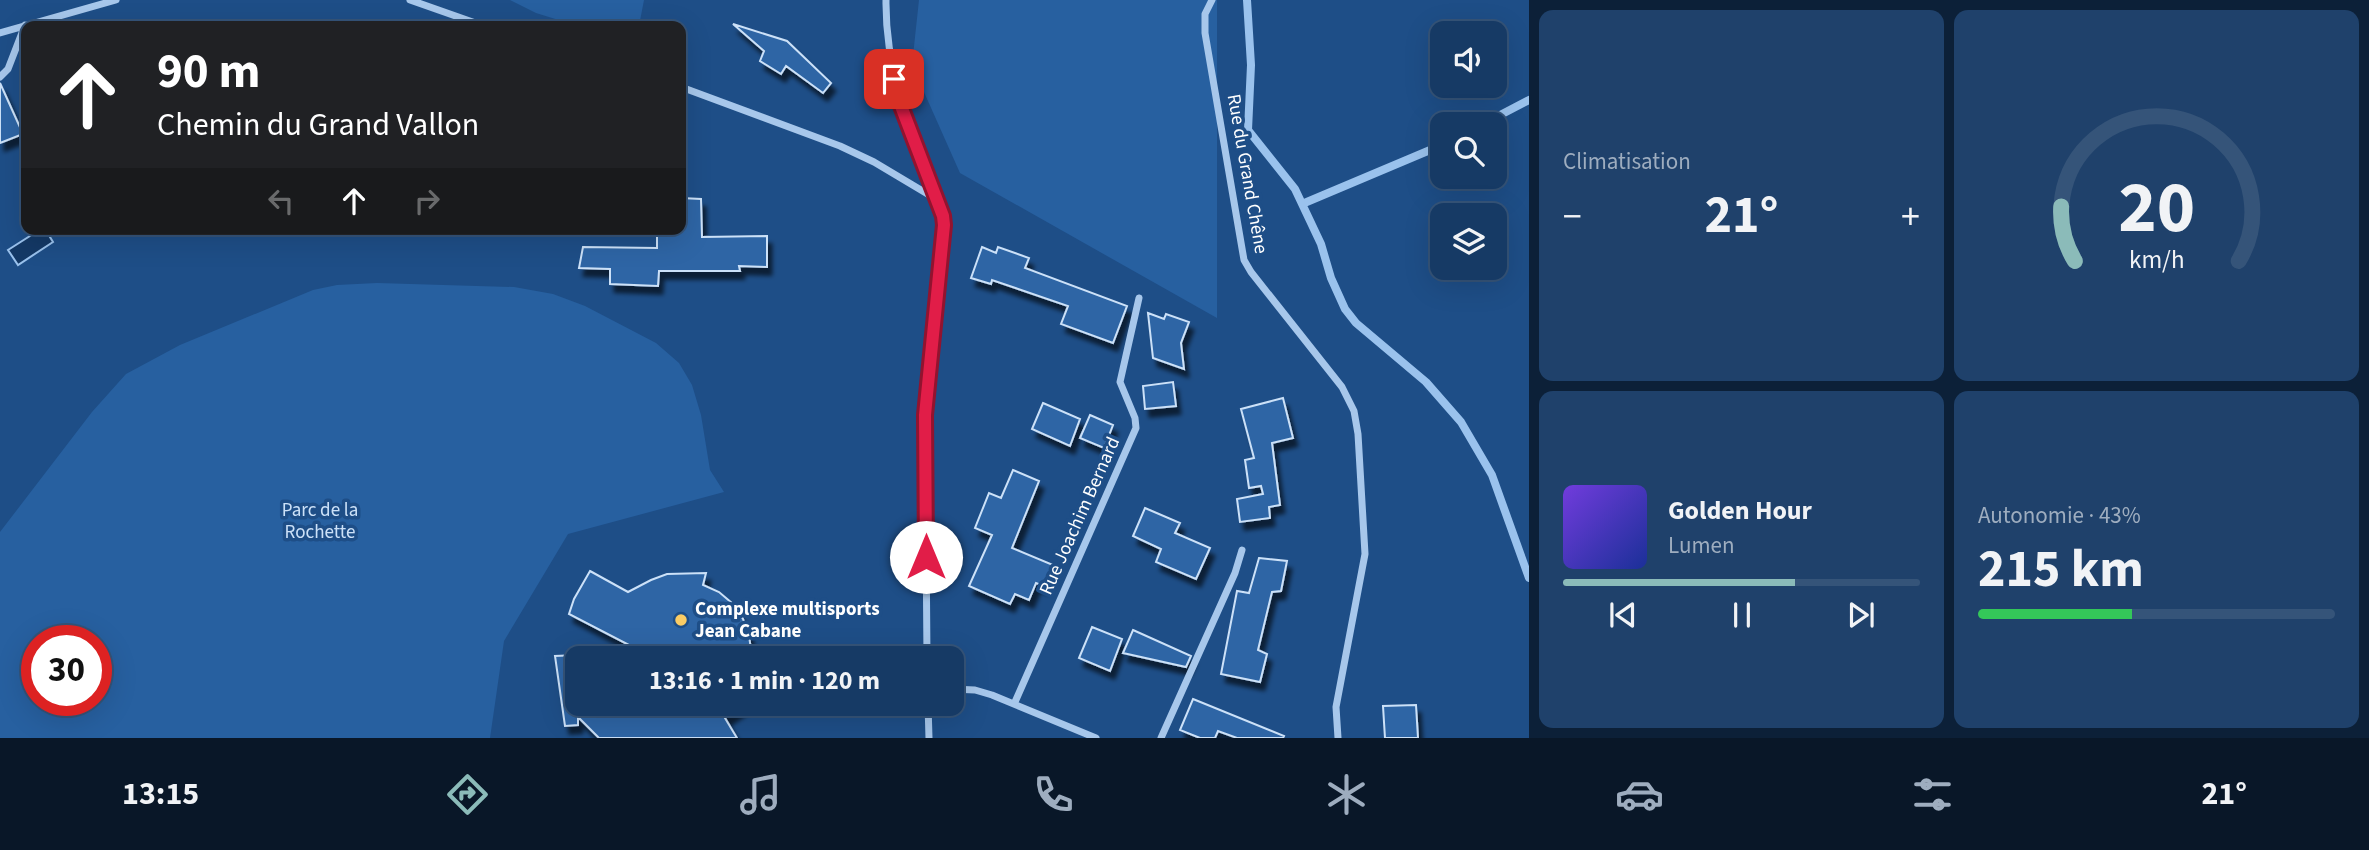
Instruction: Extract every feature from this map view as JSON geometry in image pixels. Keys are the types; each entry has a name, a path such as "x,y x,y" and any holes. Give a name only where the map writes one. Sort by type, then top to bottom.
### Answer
{"street":[{"path":"40,21 116,0"},
{"path":"410,0 470,21"},
{"path":"886,0 889,58 901,106 943,216 945,233 925,415 928,646"},
{"name":"Rue du Grand Chêne","path":"1212,0 1205,14 1205,33 1244,260 1342,387 1354,411 1358,434 1365,554 1336,707 1338,738"},
{"path":"0,33 21,26"},
{"path":"0,78 8,69 21,35"},
{"path":"686,89 840,146 874,162 937,199"},
{"name":"Rue Joachim Bernard","path":"1015,702 1136,428 1135,418 1120,382 1139,298"},
{"path":"1161,738 1235,573 1242,550"},
{"path":"964,690 975,690 1015,702 1096,738"},
{"path":"928,716 929,738"}],"green space":[{"path":"510,0 644,0 640,21 562,21 536,13"},
{"path":"919,0 1217,0 1217,318 960,173 912,65"},
{"name":"Parc de la Rochette","path":"377,283 514,287 553,294 585,306 656,343 679,363 692,385 701,415 710,470 724,492 568,534 504,641 490,738 0,738 0,532 92,412 126,374 180,345 313,290 337,285"}],"shaded area":[{"path":"32,235 49,235 53,242 18,265 8,250"}],"building":[{"path":"733,24 787,41 831,83 823,93 786,66 781,74 760,61 764,51"},
{"path":"0,83 21,135 0,143"},
{"path":"686,198 701,199 702,237 767,236 767,267 739,266 740,271 659,271 658,286 610,284 610,269 579,268 583,247 657,248 657,235 686,235"},
{"path":"982,247 996,253 998,247 1029,258 1025,268 1127,306 1113,343 1061,324 1068,306 992,280 991,284 971,278"},
{"path":"1148,313 1164,319 1166,314 1189,322 1181,343 1184,369 1153,358"},
{"path":"1173,382 1176,406 1145,409 1143,386"},
{"path":"1283,398 1293,438 1272,443 1280,505 1269,507 1270,518 1240,522 1237,499 1263,494 1261,486 1249,488 1245,460 1254,458 1241,409"},
{"path":"1043,403 1080,419 1070,446 1032,429"},
{"path":"1090,415 1113,425 1104,448 1080,438"},
{"path":"1013,470 1039,481 1012,548 1053,565 1044,586 1036,583 1029,600 1015,594 1010,604 969,586 992,535 975,528 989,493 1001,498"},
{"path":"1145,508 1180,523 1175,533 1210,548 1196,579 1156,562 1161,549 1133,536"},
{"path":"1259,558 1287,561 1281,591 1272,592 1258,650 1267,654 1260,682 1221,674 1237,591 1249,593"},
{"name":"Complexe multisports Jean Cabane","path":"590,571 628,592 667,574 706,573 703,585 719,592 733,604 743,619 750,646 631,646 569,614"},
{"path":"1092,627 1122,639 1110,671 1079,658"},
{"path":"1133,630 1191,656 1186,667 1123,653"},
{"path":"555,656 565,656 565,716 728,716 725,718 737,738 599,738 578,717 578,725 565,726"},
{"path":"1193,699 1284,736 1237,738 1218,731 1215,738 1200,738 1180,730"},
{"path":"1416,705 1418,738 1385,738 1383,706"}],"waterway":[{"path":"1247,0 1251,65 1248,130 1295,189 1321,244 1331,278 1345,309 1356,323 1426,382 1461,422 1492,475 1529,578"},
{"path":"1506,112 1529,100"},
{"path":"1302,204 1430,150"}],"place":[{"name":"Complexe multisports Jean Cabane","path":"681,620"}],"route":[{"path":"894,79 901,106 943,216 945,233 925,415 926,557"}]}
